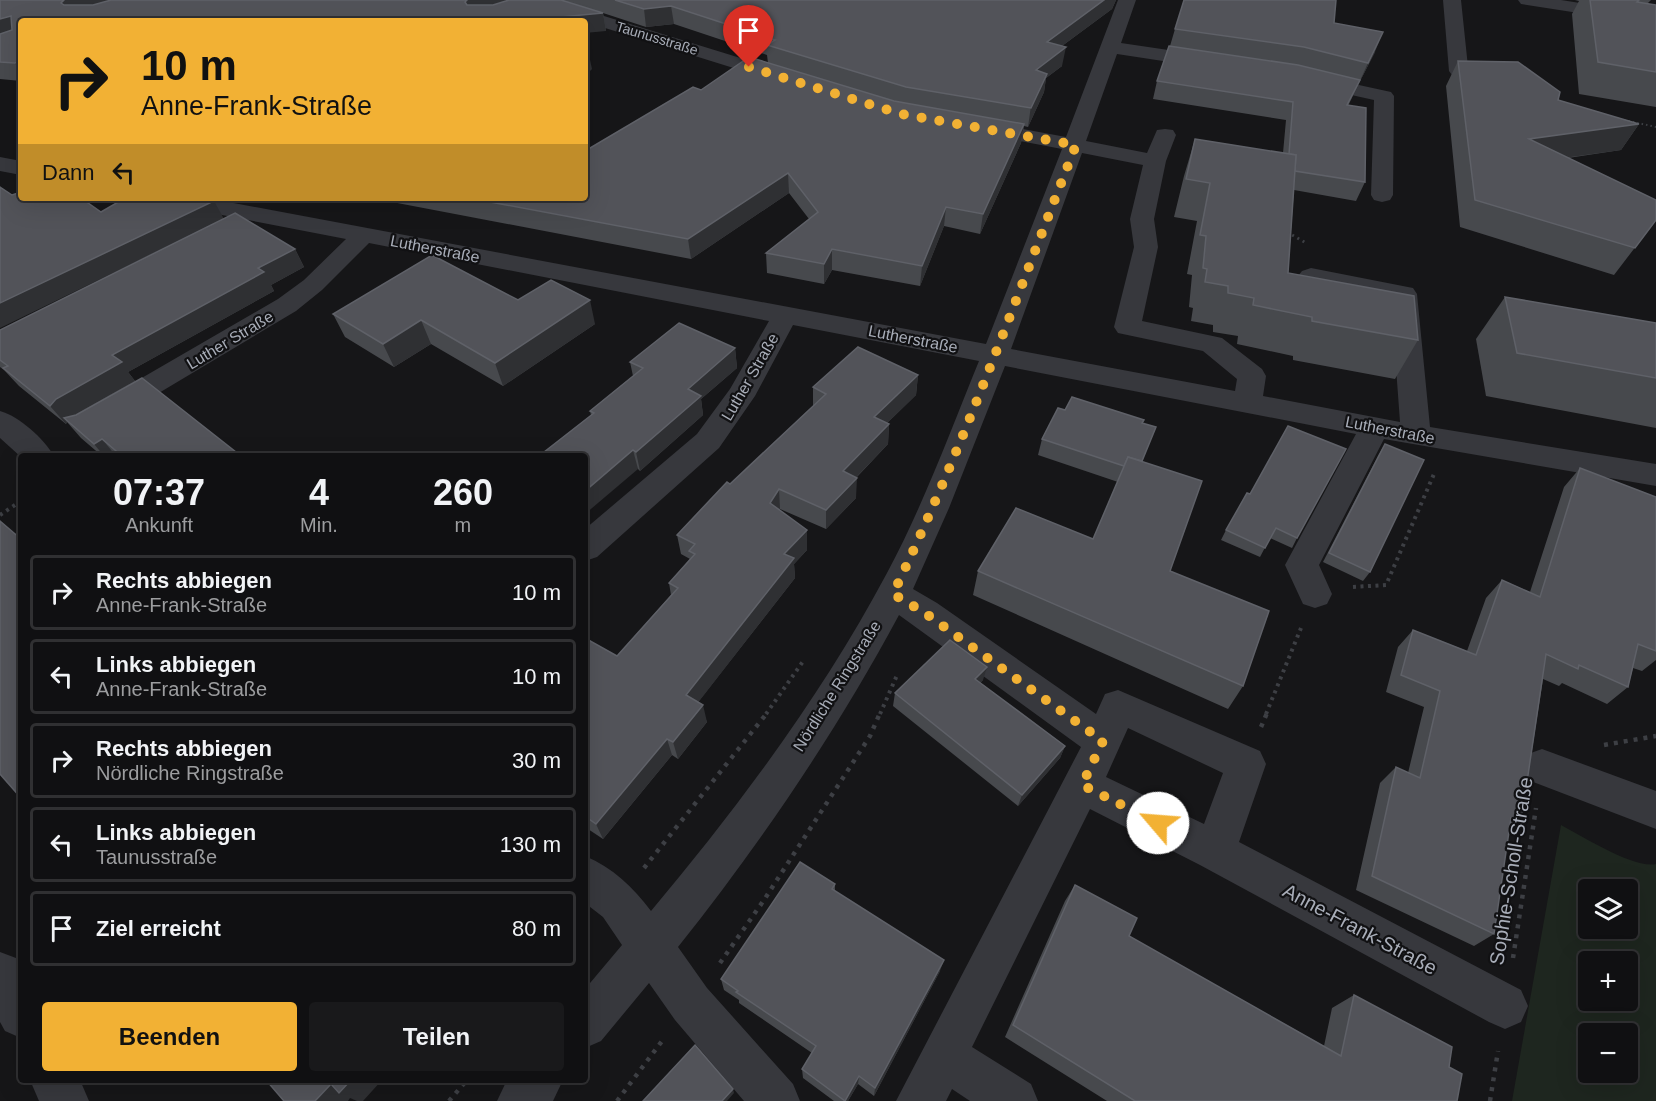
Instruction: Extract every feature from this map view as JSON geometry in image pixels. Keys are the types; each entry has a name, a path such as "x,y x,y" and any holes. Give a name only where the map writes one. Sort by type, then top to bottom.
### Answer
{"street":[{"name":"Nördliche Ringstraße","path":"588,1021 650,947 753,814 860,654 893,594 925,528 996,354 1076,145 1127,0"},
{"path":"1452,0 1459,71 1517,81"},
{"path":"1527,0 1656,20"},
{"name":"Taunusstraße","path":"531,2 585,18"},
{"name":"Taunusstraße","path":"588,19 799,82"},
{"path":"1110,47 1227,64"},
{"path":"1296,75 1316,82 1384,96 1382,195"},
{"path":"958,123 1155,161"},
{"path":"1165,135 1155,161 1142,219 1146,247 1127,327 1212,344 1252,376 1248,402"},
{"path":"0,164 18,167"},
{"name":"Lutherstraße","path":"187,201 1375,427 1656,476"},
{"path":"224,230 256,214"},
{"name":"Luther Straße","path":"92,420 267,319 313,285 364,235"},
{"path":"1311,276 1404,294 1416,434"},
{"name":"Luther Straße","path":"588,545 708,441 722,425 735,408 786,314"},
{"path":"0,421 36,453"},
{"path":"1315,594 1302,565 1375,427"},
{"path":"893,594 934,620 1103,741"},
{"path":"920,1101 1082,785 1118,706 1246,764 1215,851"},
{"path":"1542,767 1656,810"},
{"name":"Anne-Frank-Straße","path":"1082,785 1215,851 1505,1006"},
{"path":"588,879 618,902 691,1004 776,1101"},
{"path":"0,974 18,1009"},
{"path":"943,1056 1014,1101"},
{"path":"56,1083 65,1101"},
{"path":"521,1101 536,1083"}],"path":[{"path":"1615,118 1656,127"},
{"path":"1283,229 1309,245 1311,276"},
{"path":"0,515 18,503"},
{"path":"618,902 772,706 805,658"},
{"name":"Sophie-Scholl-Straße","path":"1490,1101 1542,767 1547,755 1656,736"},
{"path":"449,1101 464,1083"}],"shaded area":[{"path":"1561,825 1622,857 1635,862 1656,864 1656,1101 1512,1101"}],"building":[{"path":"0,0 64,0 61,3 64,5 93,5 111,0 467,0 465,2 467,5 493,5 509,0 561,0 603,13 550,18 18,18 18,62 15,63 0,62 0,34 12,30 11,16 0,19"},
{"path":"615,0 1104,0 1047,42 1066,47 1036,70 1047,74 1031,108 906,87 767,45 775,40 671,6 644,9"},
{"path":"1184,0 1336,0 1334,23 1383,32 1368,63 1304,47 1175,29"},
{"path":"1590,0 1639,0 1637,2 1656,5 1656,72 1598,62"},
{"path":"1169,46 1298,65 1360,80 1347,105 1366,108 1365,182 1295,171 1296,155 1289,154 1293,102 1157,81"},
{"path":"749,57 894,101 1024,124 983,214 946,207 922,266 832,249 824,264 766,253 818,212 788,173 688,239 485,201 588,201 588,149 693,87 701,90"},
{"path":"1458,61 1518,62 1560,92 1558,100 1639,124 1529,139 1656,200 1656,220 1635,248 1475,200"},
{"path":"1195,139 1296,155 1288,273 1414,296 1418,340 1312,321 1312,317 1253,305 1254,298 1228,293 1228,286 1205,282 1207,269 1203,268 1206,236 1200,235 1210,183 1186,179"},
{"path":"0,187 12,195 18,193 18,201 85,201 101,212 120,201 214,201 0,303"},
{"path":"235,213 295,249 258,268 264,272 112,355 122,362 56,399 50,406 3,368 8,366 0,360 0,330"},
{"path":"432,255 518,300 551,280 590,300 495,363 421,320 383,344 333,314"},
{"path":"1505,297 1656,323 1656,378 1517,353"},
{"path":"679,323 735,348 688,389 701,396 636,452 633,450 588,488 588,453 543,453 594,413 590,411 643,368 630,362"},
{"path":"858,347 918,375 874,417 889,424 843,471 857,478 826,510 779,489 770,503 807,530 784,554 794,558 686,695 703,705 673,742 667,739 596,824 588,818 588,640 617,656 678,588 669,583 695,554 689,551 695,544 677,535 727,482 730,484 826,394 813,387"},
{"path":"142,378 237,453 118,453 102,439 94,444 64,418 76,415"},
{"path":"1072,397 1144,420 1142,423 1156,427 1142,461 1128,457 1124,466 1042,439 1058,408 1065,410"},
{"path":"1288,426 1346,449 1297,538 1276,528 1265,548 1226,530 1247,493 1250,494"},
{"path":"1385,444 1424,460 1370,572 1329,553"},
{"path":"1128,457 1202,481 1170,571 1269,611 1243,686 978,571 1016,508 1093,539"},
{"path":"1580,468 1656,497 1656,651 1638,644 1628,687 1579,665 1578,669 1546,654 1521,822 1511,818 1494,934 1372,876 1396,767 1420,778 1440,691 1401,675 1413,630 1476,655 1502,580 1540,597"},
{"path":"0,521 18,536 18,795 0,774"},
{"path":"950,640 987,667 975,679 1065,746 1022,795 895,693"},
{"path":"800,862 835,884 832,889 944,960 875,1088 859,1076 845,1101 802,1069 816,1046 736,992 738,991 721,979"},
{"path":"1075,885 1137,918 1129,936 1341,1056 1354,995 1452,1047 1449,1067 1462,1074 1457,1101 1135,1101 1013,1025"},
{"path":"695,1045 733,1089 722,1101 643,1101"},
{"path":"269,1083 348,1083 339,1093 331,1084 315,1101 284,1101"}],"route":[{"path":"749,67 901,114 1076,145 996,354 925,528 893,594 925,613 1103,741 1082,785 1158,823"}]}
